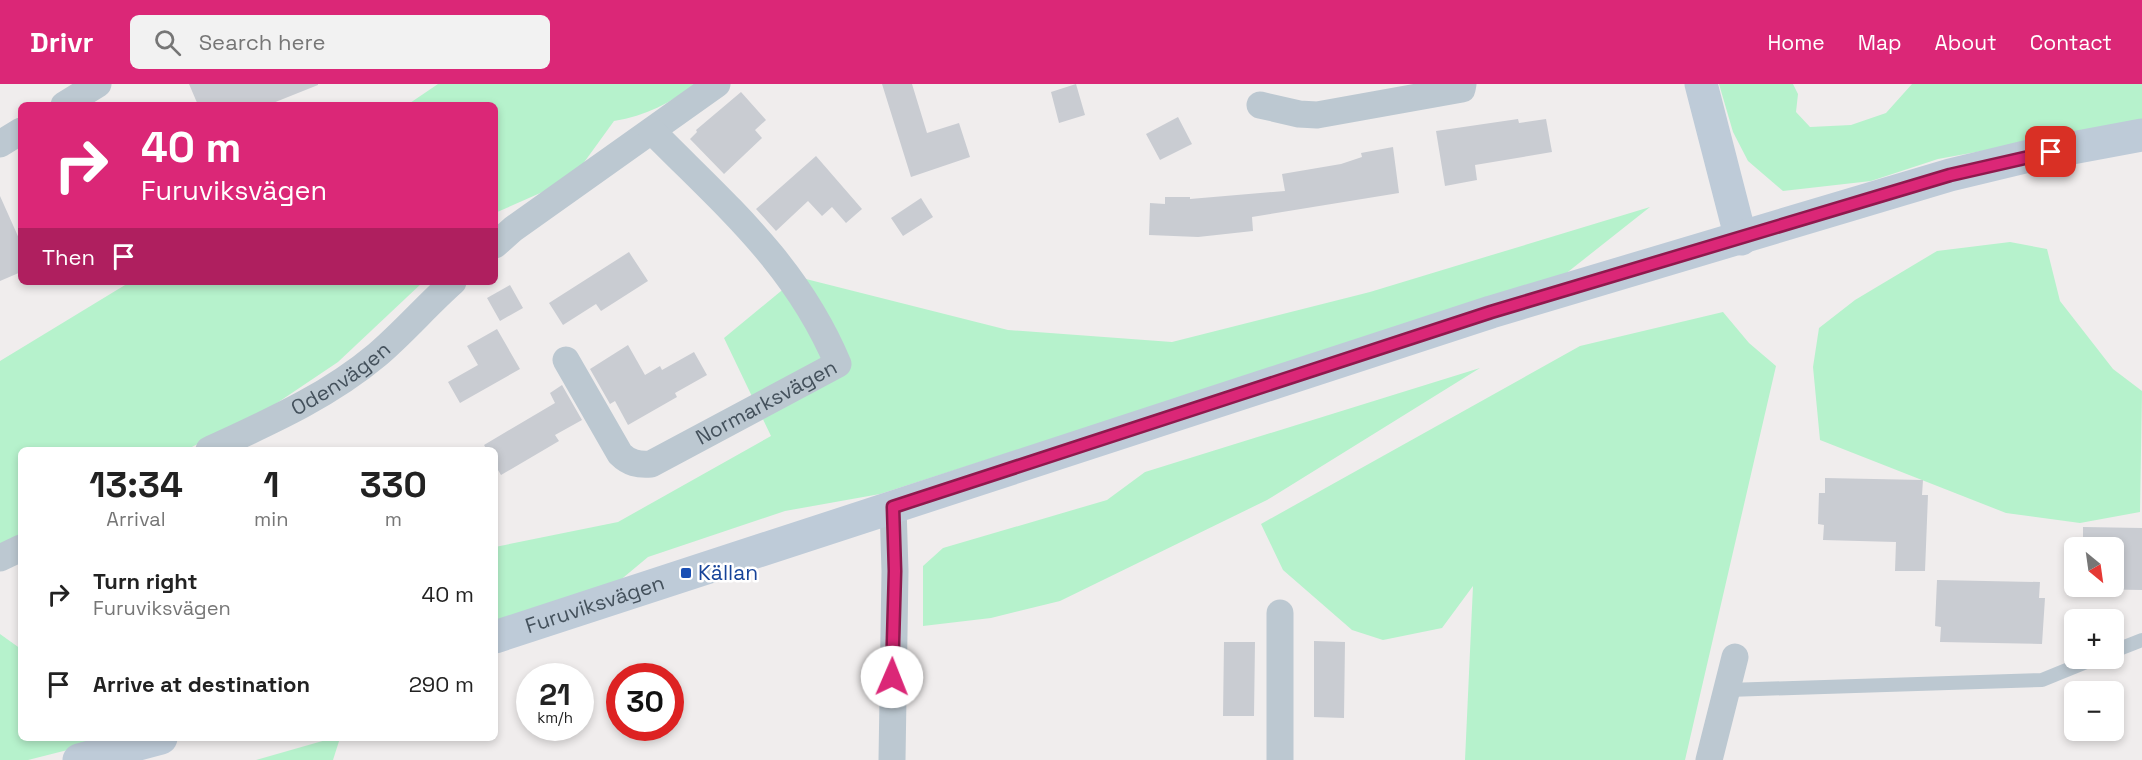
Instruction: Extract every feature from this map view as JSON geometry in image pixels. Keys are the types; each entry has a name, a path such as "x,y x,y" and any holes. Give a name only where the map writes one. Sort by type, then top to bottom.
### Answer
{"main road":[{"path":"1701,84 1741,239"},
{"name":"Furuviksvägen","path":"498,636 1491,312 1950,175 2029,156 2142,135"},
{"path":"79,760 150,741"}],"street":[{"path":"69,102 98,84"},
{"path":"498,242 513,229 717,84"},
{"path":"1260,105 1299,114 1317,115 1462,89 1463,84"},
{"name":"Normarksvägen","path":"566,360 620,454 626,460 641,465 651,464 838,364 824,331 808,303 772,252 652,131"},
{"path":"0,144 18,133"},
{"name":"Odenvägen","path":"215,447 303,405 352,374 377,355 450,285"},
{"path":"892,760 895,571 893,507"},
{"path":"0,558 18,549"},
{"path":"1280,613 1280,760"},
{"path":"1709,760 1735,657"}],"lane":[{"path":"2124,647 2142,640"},
{"path":"1728,690 2042,680 2069,669"}],"green space":[{"path":"438,84 696,84 657,108 637,116 614,121 572,179 498,212 498,102 411,102"},
{"path":"1719,84 1793,84 1798,94 1796,112 1810,127 1851,125 1886,113 1912,84 2142,84 2142,122 1938,159 1871,181 1783,191 1748,161 1733,132"},
{"path":"1650,207 1564,275 880,494 785,511 648,557 618,582 498,621 498,546 618,522 771,436 724,338 798,277 1008,330 1172,342 1370,292"},
{"path":"2010,242 2047,249 2060,301 2113,369 2142,391 2140,512 2080,523 2006,513 1820,440 1813,367 1819,328 1855,300 1937,251"},
{"path":"125,285 420,285 338,362 274,405 192,447 18,447 18,536 0,545 0,361"},
{"path":"1723,312 1749,343 1776,366 1685,760 1465,760 1473,586 1442,628 1383,640 1352,630 1283,570 1261,524 1580,346"},
{"path":"1480,368 1267,500 1060,601 991,618 923,626 923,566 943,548 1107,500 1145,472"},
{"path":"0,634 18,647 18,741 103,741 28,760 0,760"},
{"path":"322,741 339,741 333,760 256,760"}],"building":[{"path":"189,84 318,84 276,102 197,102"},
{"path":"882,84 912,84 927,133 959,123 970,157 911,177"},
{"path":"1076,84 1085,115 1059,123 1051,92"},
{"path":"741,92 766,120 755,130 762,138 724,174 690,139 697,132 696,130"},
{"path":"1178,117 1192,144 1160,160 1146,134"},
{"path":"1518,119 1519,123 1546,119 1552,152 1475,165 1477,180 1445,186 1436,131"},
{"path":"1393,147 1399,193 1252,217 1253,231 1198,237 1149,235 1150,203 1165,204 1165,197 1190,197 1190,199 1285,191 1282,174 1341,164 1362,157 1361,153"},
{"path":"816,156 862,209 846,223 832,207 822,216 808,201 776,231 756,209"},
{"path":"0,196 18,236 18,273 0,281"},
{"path":"921,198 933,217 903,236 891,218"},
{"path":"629,252 648,281 601,311 596,304 563,325 549,303"},
{"path":"510,285 523,308 500,321 487,298"},
{"path":"497,329 520,369 460,403 448,382 478,365 467,346"},
{"path":"628,345 645,375 660,366 662,370 694,352 707,375 675,393 677,397 628,425 615,401 610,404 590,369"},
{"path":"562,385 582,420 555,435 559,441 501,475 498,470 498,447 485,447 484,445 555,403 550,393"},
{"path":"1825,478 1923,480 1922,495 1928,495 1925,571 1895,571 1896,542 1823,540 1824,525 1818,524 1819,493 1825,493"},
{"path":"2083,527 2142,528 2142,590 2124,590 2124,537 2083,537"},
{"path":"1937,580 2040,582 2039,598 2045,598 2042,644 1940,642 1941,627 1935,626"},
{"path":"1314,641 1345,642 1344,718 1314,717"},
{"path":"1224,642 1255,642 1254,716 1223,716"}],"place":[{"name":"Källan","path":"686,573"}],"route":[{"path":"892,677 895,571 893,507 1491,312 1694,254 1950,175 2051,152"}]}
